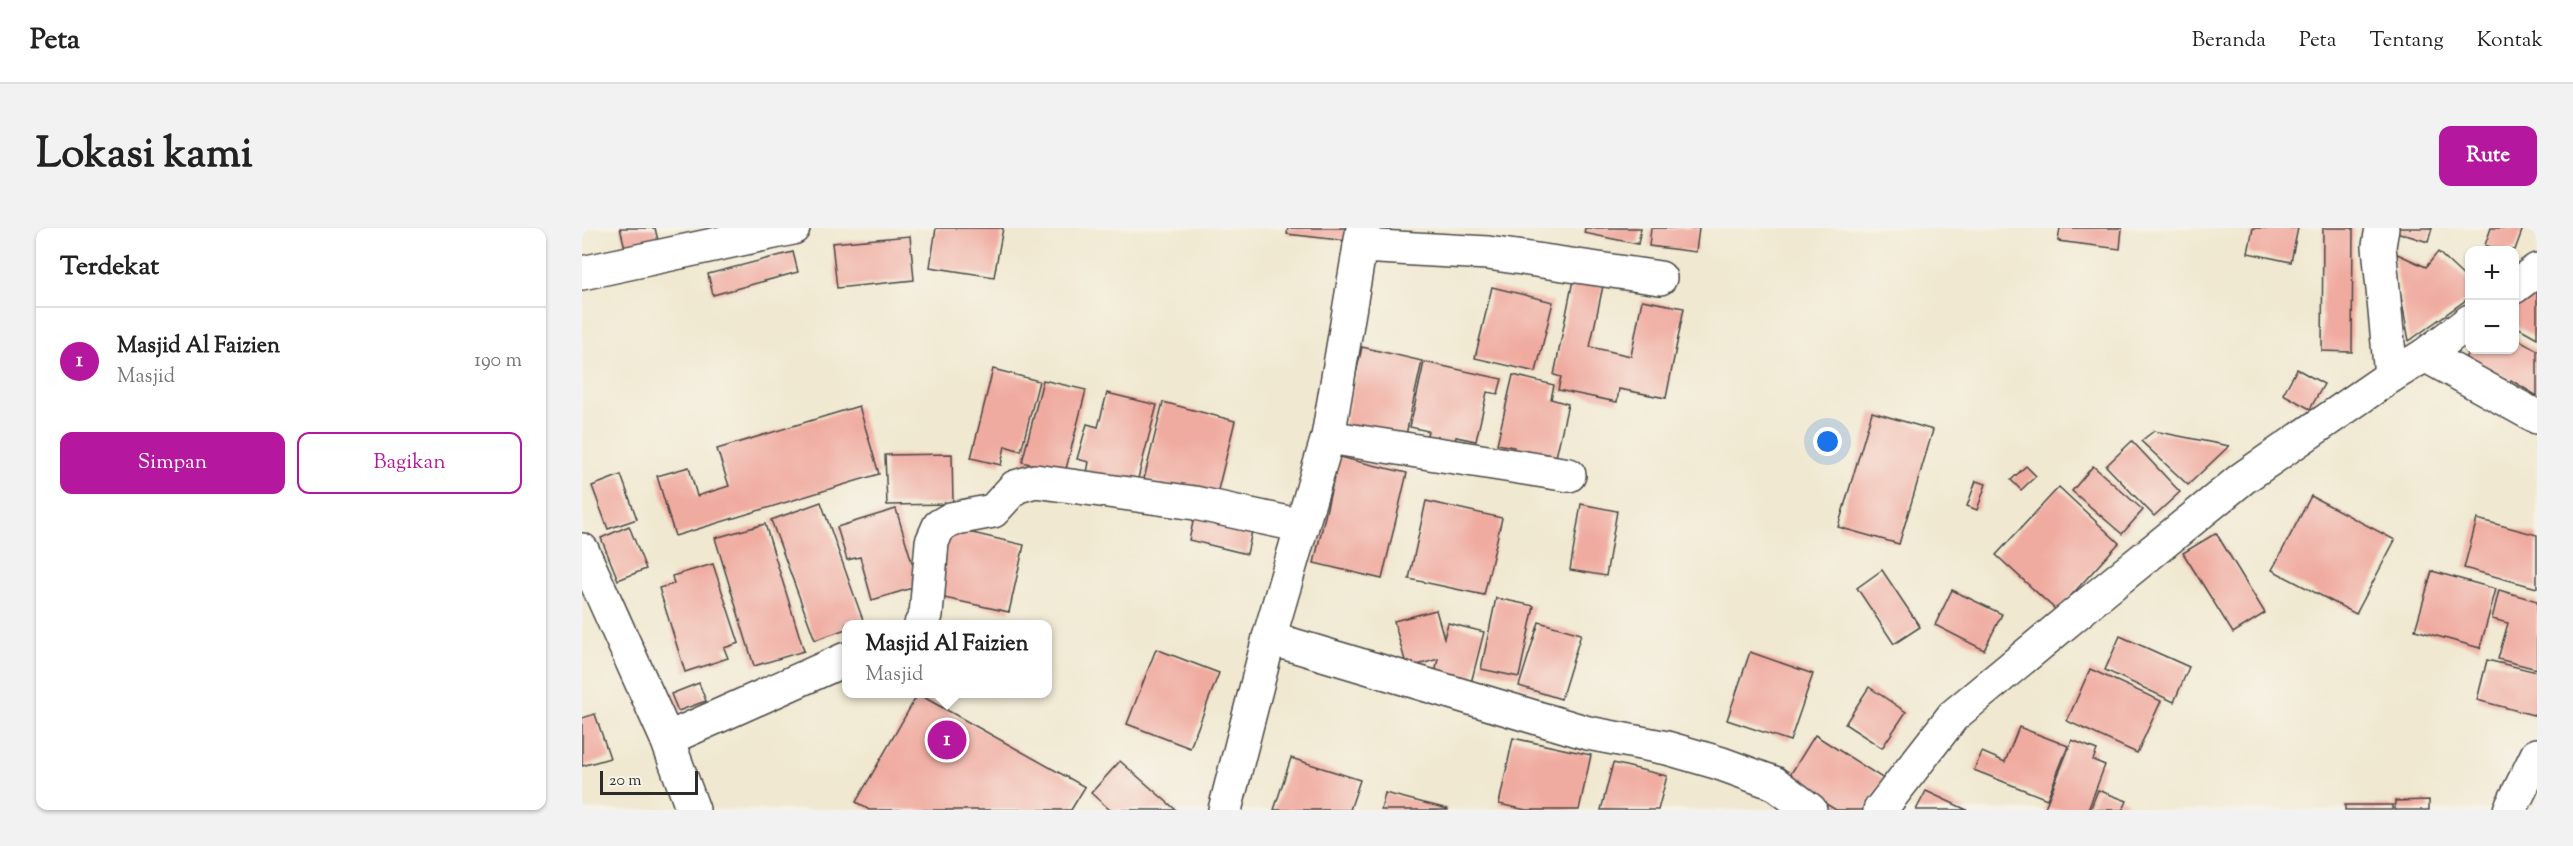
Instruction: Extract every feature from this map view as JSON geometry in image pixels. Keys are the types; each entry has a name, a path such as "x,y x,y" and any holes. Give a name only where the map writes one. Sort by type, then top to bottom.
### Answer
{"street":[{"path":"582,273 793,228"},
{"path":"2382,228 2379,246 2391,376"},
{"path":"1225,810 1269,638 1328,437 1362,237 1660,278"},
{"path":"2519,283 2537,270"},
{"path":"1880,810 1953,716 2243,478 2425,355 2465,324"},
{"path":"2425,355 2537,417"},
{"path":"1328,437 1569,475"},
{"path":"923,620 926,615 932,542 939,526 951,519 993,511 1014,487 1035,481 1196,503 1302,526"},
{"path":"582,550 667,739 693,810"},
{"path":"1269,638 1588,733 1667,748 1719,763 1774,783 1810,810"},
{"path":"667,739 842,661"},
{"path":"2513,809 2537,755"}],"building":[{"path":"620,228 655,228 660,249 627,256"},
{"path":"936,228 1003,228 994,277 930,267"},
{"path":"1288,228 1349,228 1348,241 1287,234"},
{"path":"1585,228 1641,228 1638,244 1584,233"},
{"path":"1651,228 1699,228 1696,252 1649,246"},
{"path":"2060,228 2122,228 2120,249 2058,241"},
{"path":"2253,228 2298,228 2291,262 2248,253"},
{"path":"2323,228 2353,228 2352,352 2322,351"},
{"path":"2391,228 2432,228 2428,242 2390,230"},
{"path":"2491,228 2523,228 2516,246 2485,245"},
{"path":"910,236 914,280 837,288 832,243"},
{"path":"793,252 798,272 713,295 708,274"},
{"path":"2393,252 2426,267 2438,252 2465,277 2465,301 2409,341"},
{"path":"1573,280 1603,286 1590,347 1631,356 1642,300 1684,308 1666,398 1619,389 1617,402 1558,390 1561,377 1554,375"},
{"path":"2532,280 2537,282 2537,338 2519,328 2519,303"},
{"path":"1492,287 1553,302 1536,372 1475,358"},
{"path":"2519,340 2537,350 2537,396 2511,380 2505,389 2462,363 2468,354 2519,354"},
{"path":"1362,347 1422,361 1404,444 1343,431"},
{"path":"1424,362 1502,379 1498,394 1487,392 1476,441 1456,437 1453,449 1425,443 1428,431 1410,427"},
{"path":"993,369 1039,381 1021,451 1005,446 1001,465 971,458"},
{"path":"2297,369 2324,384 2310,409 2283,394"},
{"path":"1513,375 1554,385 1551,399 1568,404 1556,457 1541,453 1538,461 1512,456 1514,447 1497,444"},
{"path":"1043,380 1086,390 1065,473 1022,462"},
{"path":"1107,393 1157,405 1136,486 1087,473 1089,462 1077,459 1087,424 1098,427"},
{"path":"1163,402 1235,421 1216,498 1144,479"},
{"path":"859,406 879,474 675,536 657,476 689,467 697,496 729,486 717,449"},
{"path":"1872,412 1933,430 1899,544 1838,527"},
{"path":"2154,431 2229,446 2188,485 2141,441"},
{"path":"2132,441 2180,492 2154,516 2106,466"},
{"path":"952,454 953,504 887,505 885,455"},
{"path":"1339,457 1407,473 1382,579 1314,563"},
{"path":"2026,466 2036,476 2021,490 2011,480"},
{"path":"2093,466 2143,510 2122,534 2072,491"},
{"path":"621,475 637,519 608,529 592,486"},
{"path":"1976,481 1986,484 1977,510 1967,506"},
{"path":"2059,487 2119,543 2057,611 1996,555"},
{"path":"2311,496 2395,540 2356,614 2272,570"},
{"path":"1426,501 1502,518 1484,595 1409,579"},
{"path":"821,502 863,620 842,620 842,630 815,640 771,520"},
{"path":"1581,504 1617,511 1606,576 1570,570"},
{"path":"896,509 919,586 872,600 860,557 847,560 837,527"},
{"path":"1196,509 1254,522 1247,554 1189,540"},
{"path":"2477,519 2537,535 2537,588 2464,568"},
{"path":"765,524 804,651 754,666 715,538"},
{"path":"629,526 646,569 618,580 601,538"},
{"path":"951,528 1024,545 1009,612 935,596"},
{"path":"2216,533 2265,613 2233,633 2183,553"},
{"path":"713,564 739,643 724,648 728,658 685,672 659,588 674,584 672,576"},
{"path":"1882,570 1920,627 1894,644 1857,588"},
{"path":"2432,571 2496,589 2480,648 2415,630"},
{"path":"1952,590 2002,614 1984,650 1935,625"},
{"path":"2499,590 2537,601 2537,669 2498,659 2508,623 2492,619"},
{"path":"1496,598 1534,606 1519,677 1481,669"},
{"path":"1436,610 1444,638 1448,623 1484,632 1471,683 1435,674 1438,659 1407,668 1394,621"},
{"path":"1539,622 1581,634 1561,699 1519,686"},
{"path":"2120,636 2189,667 2174,702 2105,670"},
{"path":"1156,649 1219,673 1190,748 1127,724"},
{"path":"1750,652 1813,674 1790,741 1727,720"},
{"path":"2487,660 2537,672 2537,716 2477,700"},
{"path":"2090,669 2161,701 2137,753 2067,721"},
{"path":"699,683 706,701 678,711 671,694"},
{"path":"1869,687 1906,712 1882,748 1845,724"},
{"path":"916,698 925,698 1085,787 1071,810 869,810 856,802"},
{"path":"595,714 610,758 582,766 582,718"},
{"path":"2019,727 2068,746 2047,799 1974,770 1982,752 2005,762"},
{"path":"1815,735 1884,779 1865,810 1836,810 1787,780"},
{"path":"1513,738 1591,755 1579,810 1526,810 1499,804"},
{"path":"2072,740 2097,750 2093,760 2105,765 2088,810 2044,810"},
{"path":"1291,758 1360,780 1350,810 1274,810"},
{"path":"1120,761 1176,810 1110,810 1091,793"},
{"path":"1613,763 1667,776 1658,810 1601,810"},
{"path":"2098,790 2127,801 2123,810 2090,810"},
{"path":"1926,791 1967,810 1916,810"},
{"path":"1385,793 1448,809 1448,810 1381,810"},
{"path":"2429,800 2429,810 2395,810 2395,801"},
{"path":"2345,805 2392,805 2392,810 2345,810"}],"place":[{"name":"Masjid Al Faizien","path":"947,740"}]}
